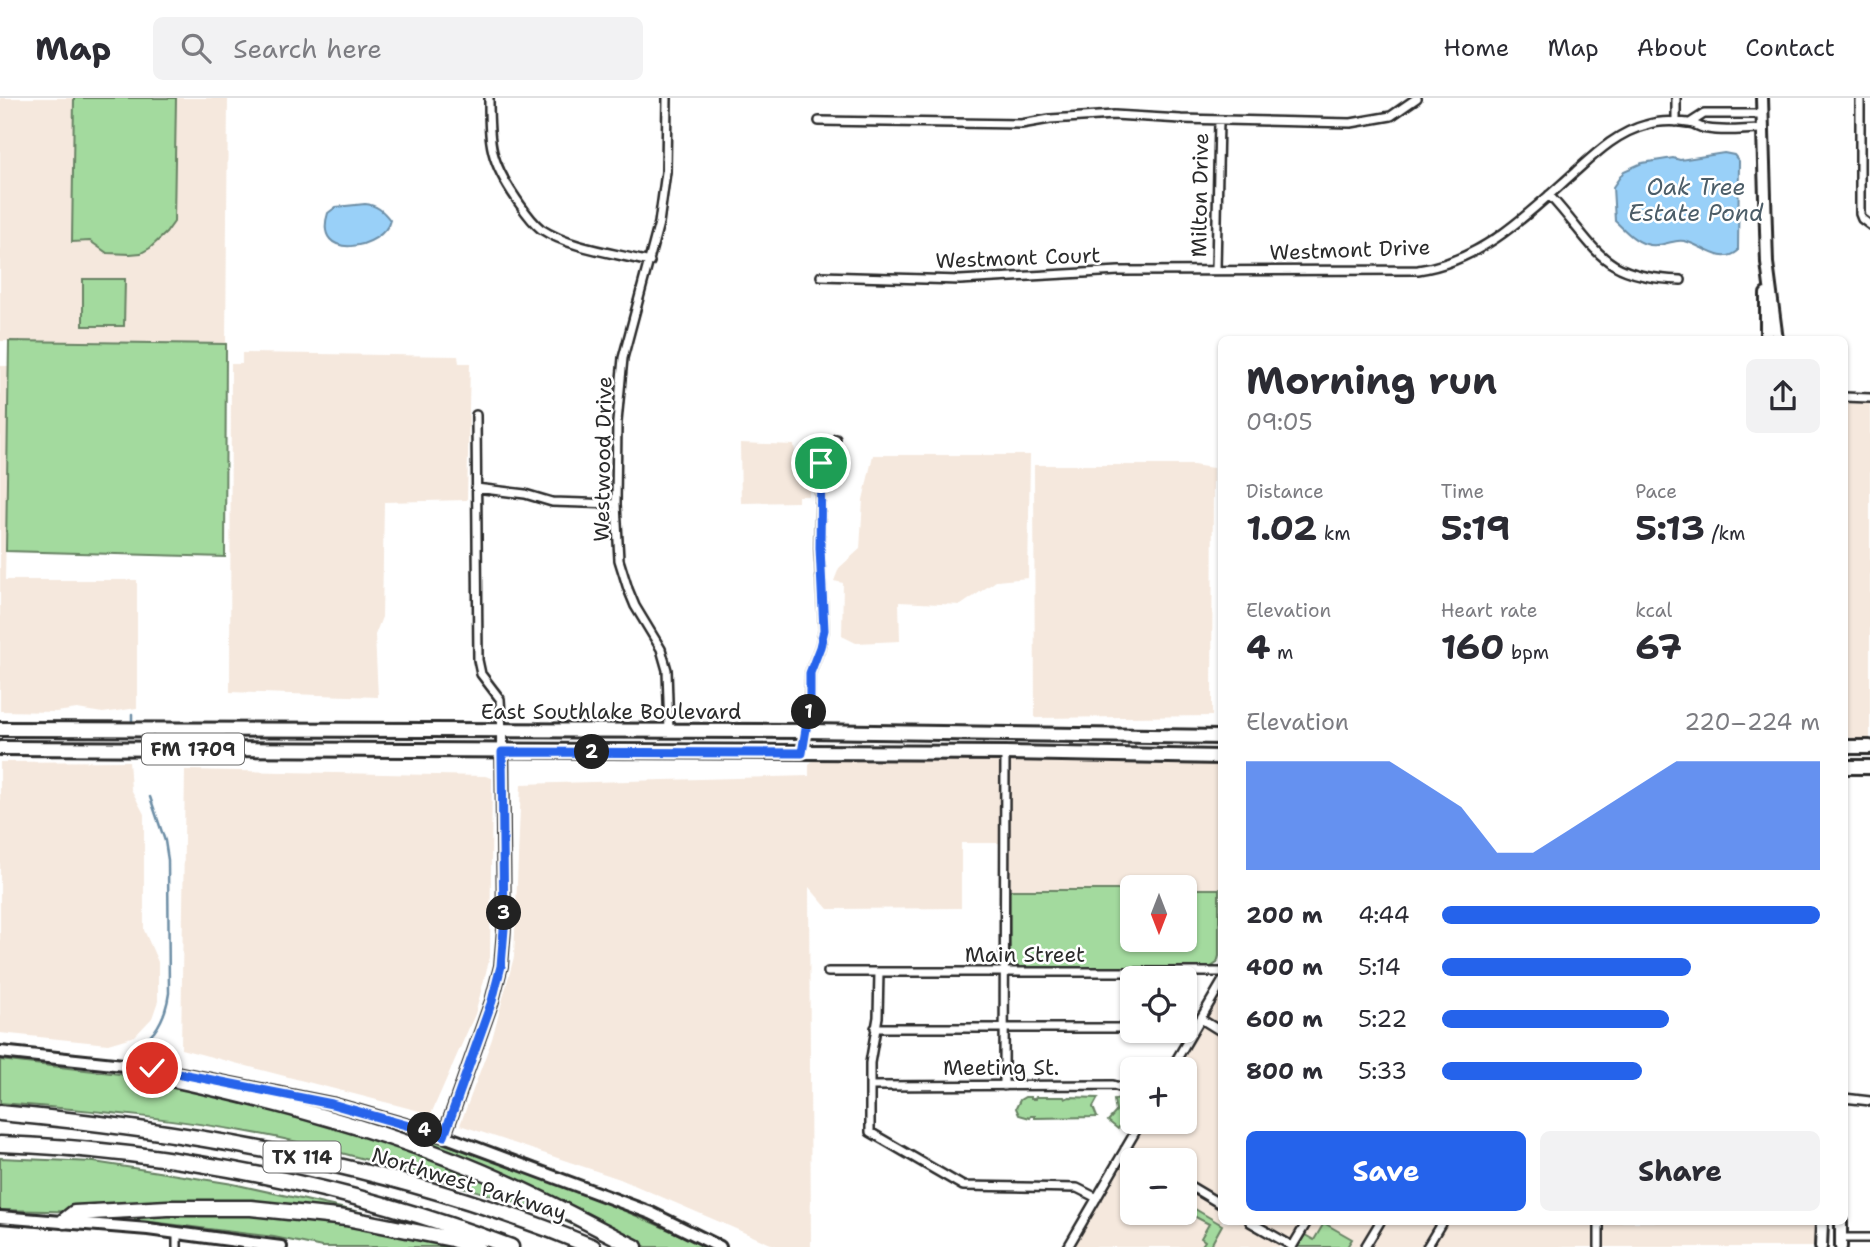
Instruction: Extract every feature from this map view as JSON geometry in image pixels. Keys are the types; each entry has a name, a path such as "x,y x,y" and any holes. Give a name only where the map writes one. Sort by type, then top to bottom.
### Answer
{"highway":[{"path":"152,1068 162,1077 326,1116 455,1160 635,1247"},
{"name":"Northwest Parkway","path":"0,1113 92,1121 181,1133 325,1163 465,1200 593,1247"},
{"name":"TX 114","path":"0,1144 155,1158 312,1187 426,1217 510,1247"},
{"path":"64,1221 74,1213 168,1208 251,1208 346,1218 452,1239 477,1247"}],"main road":[{"path":"1762,98 1767,263 1766,336"},
{"path":"1767,263 1776,336"},
{"name":"East Southlake Boulevard","path":"0,729 807,731 1218,737"},
{"path":"444,1136 492,1001 501,966 504,929 502,731"},
{"path":"1848,747 1870,747"},
{"name":"East Southlake Boulevard","path":"0,748 1005,753 1218,757"},
{"path":"1848,767 1870,767"},
{"path":"0,1052 152,1068 332,1104 444,1136 651,1213 720,1247"},
{"path":"0,1217 177,1232 281,1247"},
{"path":"1821,1247 1822,1225"}],"street":[{"path":"489,98 489,142 493,157 501,176 530,218 540,228 555,236 650,262"},
{"name":"Westwood Drive","path":"667,98 666,172 656,241 623,358 617,422 616,504 619,560 624,577 635,606 661,649 667,670 669,732"},
{"path":"1676,98 1676,122"},
{"path":"1860,98 1860,214 1870,225"},
{"path":"818,121 1021,124 1114,115 1351,123 1391,116 1414,99"},
{"name":"Westmont Drive","path":"1690,122 1704,114 1762,114"},
{"name":"Milton Drive","path":"1216,270 1219,120"},
{"name":"Westmont Drive","path":"1216,270 1432,268 1462,258 1502,235 1613,141 1647,124 1690,122 1707,130 1762,129"},
{"path":"1549,195 1595,252 1618,270 1641,277 1681,280"},
{"name":"Westmont Court","path":"821,276 960,280 1119,271 1216,270"},
{"path":"1848,397 1870,398"},
{"path":"476,415 478,660 481,674 500,699 502,731"},
{"path":"802,753 810,705 810,673 824,630 820,548 821,463 826,449 836,439"},
{"path":"476,488 525,494 552,502 616,504"},
{"path":"1004,1086 1005,753"},
{"name":"Main Street","path":"828,972 1218,972"},
{"path":"879,972 879,1004 870,1052 870,1132 955,1183 970,1188 1077,1188 1097,1198"},
{"path":"1197,1025 1218,989"},
{"path":"1201,1018 1218,1029"},
{"path":"875,1028 1120,1028"},
{"name":"Meeting St.","path":"870,1086 1113,1085 1120,1087"},
{"path":"1848,1098 1870,1101"},
{"path":"1068,1247 1120,1158"},
{"path":"1197,1190 1218,1203"},
{"path":"1255,1225 1292,1247 1305,1225"},
{"path":"1365,1247 1378,1225"},
{"path":"1427,1247 1440,1225"},
{"path":"1599,1225 1599,1247"},
{"path":"177,1232 177,1247"},
{"path":"1841,1242 1870,1238"}],"shaded area":[{"path":"0,98 228,98 226,344 0,341"},
{"path":"242,353 458,356 459,363 470,363 467,500 384,502 382,617 375,635 378,697 230,692 231,364 242,364"},
{"path":"0,366 9,366 5,580 137,580 137,708 103,713 77,709 56,712 0,711"},
{"path":"1848,403 1870,404 1870,740 1848,737"},
{"path":"740,443 794,445 800,483 809,485 809,496 798,496 798,502 741,503"},
{"path":"873,455 1030,455 1028,578 996,581 961,605 899,602 900,641 856,643 842,636 843,583 834,581 839,568 860,549 863,500"},
{"path":"1034,465 1193,465 1213,468 1212,716 1035,718"},
{"path":"814,760 1218,763 1218,890 1197,890 1197,875 1120,875 1120,890 1004,890 1004,843 961,843 961,908 828,909 809,887 811,1247 778,1247 620,1179 460,1125 492,1039 514,957 521,784 809,776 809,764"},
{"path":"129,761 131,789 144,814 144,930 158,962 158,1001 152,1018 135,1036 108,1044 0,1033 0,762"},
{"path":"185,770 492,778 490,957 475,1014 431,1114 181,1049"},
{"path":"1218,987 1218,1225 1818,1225 1818,1247 1068,1247 1120,1158 1120,1225 1197,1225 1197,1148 1126,1148 1134,1134 1197,1134 1197,1057 1178,1057 1186,1043 1197,1043 1197,1024"}],"green space":[{"path":"74,98 176,98 174,222 166,233 141,253 107,253 90,241 72,242"},
{"path":"83,279 125,279 124,326 83,326"},
{"path":"9,341 226,344 225,557 6,551"},
{"path":"1197,889 1218,889 1217,963 1211,967 1019,967 1010,961 1009,890 1120,890 1120,952 1197,952"},
{"path":"0,1060 171,1082 282,1107 480,1175 578,1225 430,1177 275,1137 138,1116 0,1103"},
{"path":"1025,1097 1098,1098 1093,1107 1097,1117 1030,1118 1019,1115 1016,1108"},
{"path":"1120,1099 1118,1129 1108,1121 1116,1112 1114,1100"},
{"path":"384,1126 467,1151 548,1180 707,1247 646,1247 549,1198 384,1129"},
{"path":"0,1158 94,1162 233,1184 373,1215 373,1218 0,1210"},
{"path":"1197,1210 1222,1225 1210,1247 1201,1247 1205,1241 1201,1238 1209,1224 1197,1218"},
{"path":"247,1214 332,1220 463,1247 322,1247 274,1237 135,1220 134,1215"},
{"path":"1323,1225 1352,1239 1347,1247 1297,1247 1305,1235 1314,1240"}],"water":[{"name":"Oak Tree Estate Pond","path":"1724,153 1734,155 1739,161 1738,251 1732,255 1719,256 1683,241 1646,244 1633,238 1615,221 1613,187 1624,171 1642,163"},
{"path":"365,204 379,209 390,220 385,230 364,244 339,245 330,239 326,229 328,213 336,207"}],"waterway":[{"path":"132,714 132,720"},
{"path":"139,1050 160,1023 169,993 168,860 165,841 150,797"}],"route":[{"path":"152,1068 332,1104 444,1136 492,1001 501,966 504,929 502,752 802,753 810,705 811,667 824,630 820,548 821,463"}]}
